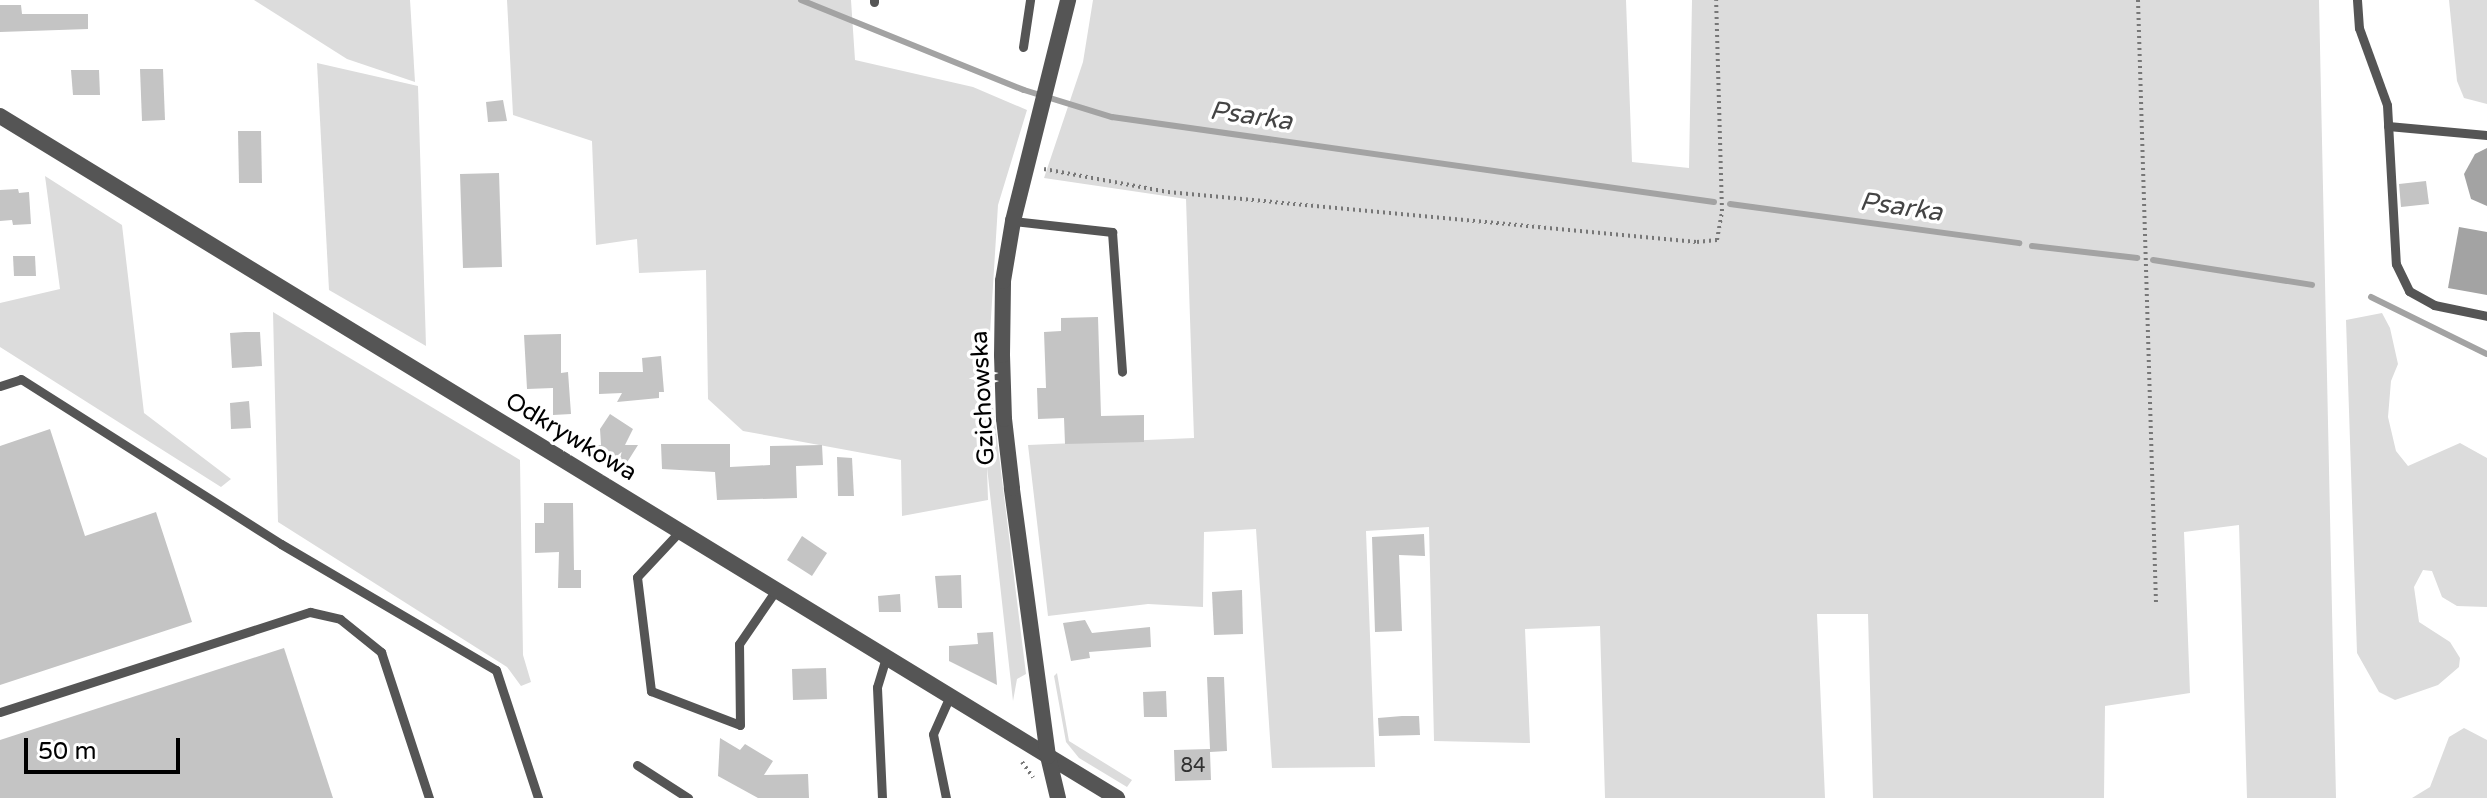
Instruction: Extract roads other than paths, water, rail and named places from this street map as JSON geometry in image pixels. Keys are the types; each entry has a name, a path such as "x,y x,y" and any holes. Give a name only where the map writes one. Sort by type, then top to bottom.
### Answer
{"street":[{"name":"Gzichowska","path":"1058,798 1048,756 1004,419 1003,281 1013,221 1068,0"},
{"name":"Odkrywkowa","path":"0,116 1117,798"}],"lane":[{"path":"1023,47 1030,0"},
{"path":"2357,0 2359,28 2387,105 2396,264 2409,291 2434,305 2487,316"},
{"path":"2388,126 2487,135"},
{"path":"1013,221 1112,232 1122,372"},
{"path":"0,386 21,379 281,544 496,670 538,798"},
{"path":"680,531 637,577 651,691 740,725 739,644 776,590"},
{"path":"0,712 310,612 340,619 381,652 429,798"},
{"path":"882,798 877,687 886,657"},
{"path":"946,798 933,734 950,696"},
{"path":"637,765 688,798"}],"waterway":[{"name":"Psarka","path":"801,0 1024,90 1112,117 1714,202"},
{"name":"Psarka","path":"1730,204 2019,243"},
{"name":"Psarka","path":"2032,246 2137,258"},
{"name":"Psarka","path":"2153,260 2312,285"},
{"name":"Psarka","path":"2371,297 2487,354"}]}
